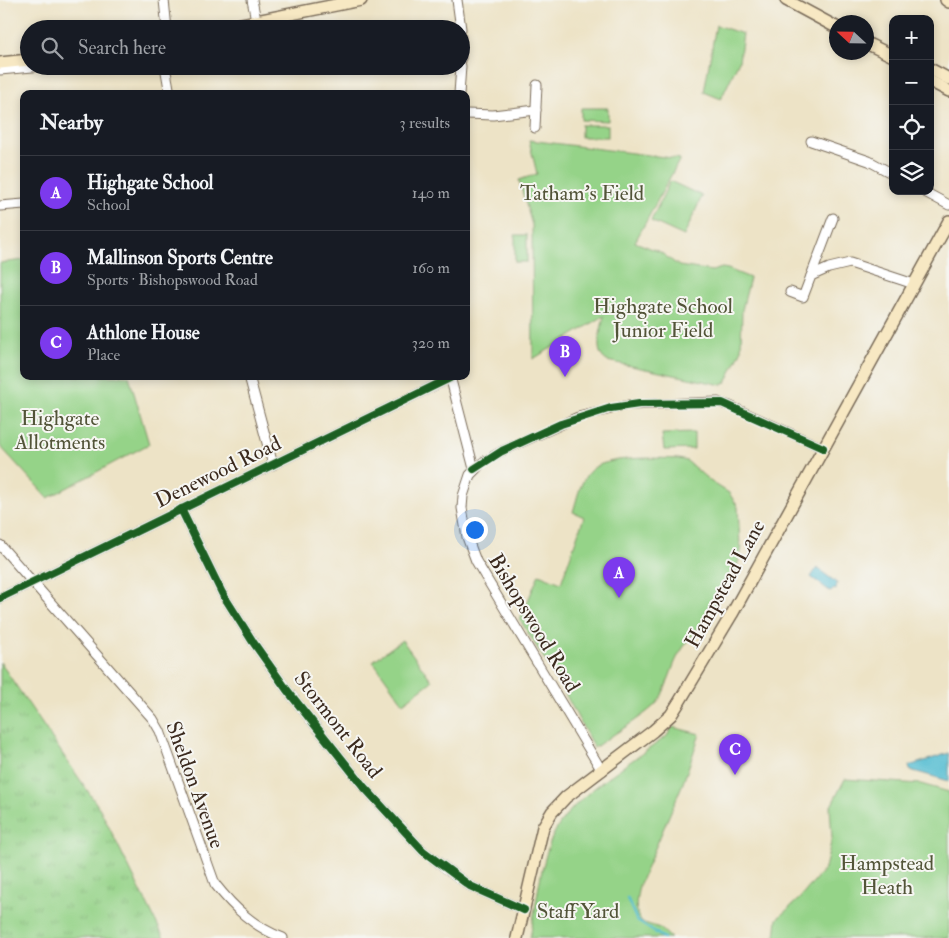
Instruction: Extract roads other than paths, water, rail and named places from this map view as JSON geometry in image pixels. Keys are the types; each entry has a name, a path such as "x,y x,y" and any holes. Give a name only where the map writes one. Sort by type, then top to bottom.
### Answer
{"main road":[{"path":"256,20 361,0"},
{"path":"787,0 829,23"},
{"path":"874,47 889,54"},
{"path":"0,62 20,61"},
{"path":"934,71 949,79"},
{"path":"934,83 949,91"},
{"name":"Hampstead Lane","path":"517,938 543,827 566,797 602,771 671,715 732,614 949,221"}],"street":[{"path":"164,0 166,20"},
{"path":"252,0 256,20"},
{"path":"457,0 460,20"},
{"path":"0,70 20,68"},
{"path":"167,75 169,90"},
{"path":"459,90 460,75"},
{"path":"535,128 537,86"},
{"path":"470,114 493,115 536,110"},
{"path":"811,141 869,161 889,172"},
{"path":"930,195 949,206"},
{"path":"0,206 20,204"},
{"path":"790,292 803,297 833,218"},
{"path":"811,276 850,263 914,284"},
{"path":"250,380 273,465"},
{"name":"Denewood Road","path":"0,598 444,380"},
{"path":"451,380 474,469 502,451 578,417 617,407 639,404 722,403 823,448"},
{"name":"Bishopswood Road","path":"474,469 466,484 462,508 467,536 476,561 602,771"},
{"name":"Stormont Road","path":"181,509 222,593 253,642 287,690 364,787 423,850 470,886 524,910"},
{"name":"Sheldon Avenue","path":"0,545 153,719 160,731 215,884 232,905 252,922 283,938"}],"water":[{"path":"817,568 837,583 836,590 834,589 831,592 811,577"},
{"path":"949,753 949,781 910,770 909,766"}],"waterway":[{"path":"627,898 637,921 664,938"}],"place":[{"name":"Mallinson Sports Centre","path":"565,377"},
{"name":"Highgate School","path":"619,598"},
{"name":"Athlone House","path":"735,775"}],"park label":[{"name":"Tatham's Field","path":"582,193"},
{"name":"Highgate School Junior Field","path":"663,318"},
{"name":"Highgate Allotments","path":"60,430"},
{"name":"Hampstead Heath","path":"887,875"},
{"name":"Staff Yard","path":"578,911"}]}
